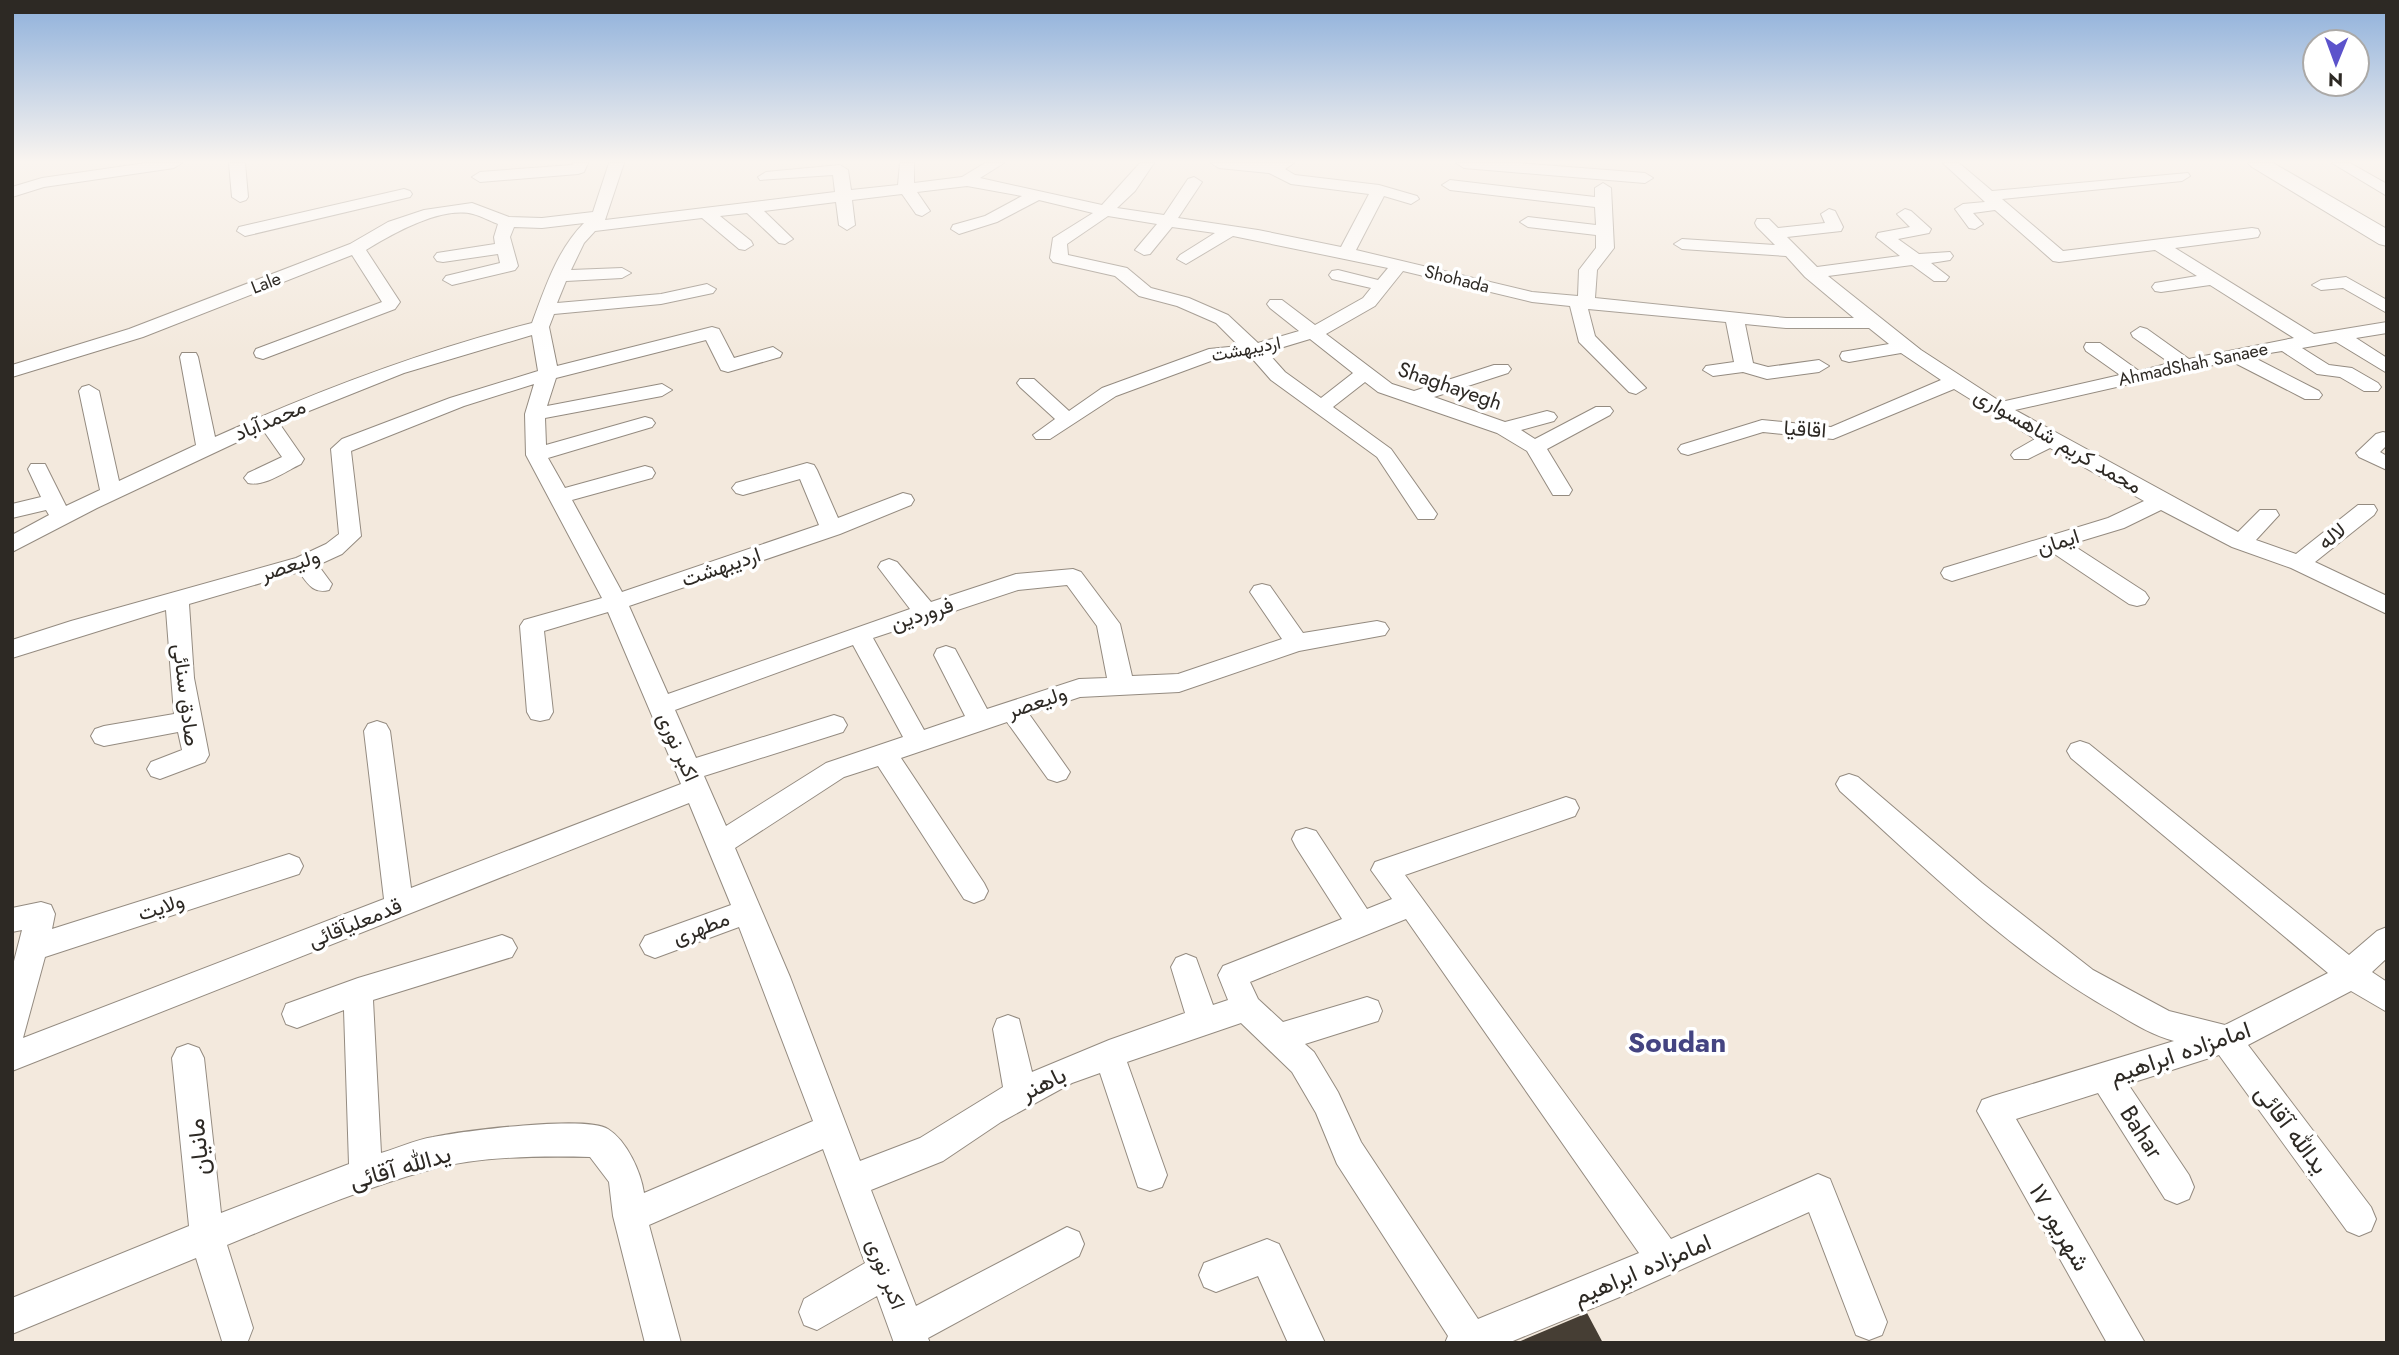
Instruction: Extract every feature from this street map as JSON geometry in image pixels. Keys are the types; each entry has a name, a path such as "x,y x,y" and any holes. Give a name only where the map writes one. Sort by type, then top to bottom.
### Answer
{"main road":[{"path":"2365,226 2387,239"}],"street":[{"path":"246,231 265,226"},
{"name":"Lale","path":"12,371 136,333 356,248 396,226"},
{"path":"452,280 509,266 502,237 506,226"},
{"name":"اکبر نوری","path":"591,226 576,241 543,318 547,374 535,414 536,455 616,604 693,780 748,911 909,1337"},
{"path":"723,226 746,245"},
{"path":"772,226 785,239"},
{"path":"959,229 968,226"},
{"path":"1087,226 1059,242 1059,258 1121,272 1145,292 1184,302 1222,319 1278,376 1384,453 1426,514"},
{"path":"1144,250 1164,226"},
{"name":"Shohada","path":"1200,226 1346,253 1532,297 1786,323 1869,323"},
{"path":"1346,253 1360,226"},
{"path":"1564,226 1604,231"},
{"path":"1604,226 1605,248 1588,270 1582,304 1586,338 1636,388"},
{"name":"محمد کریم شاهسواری","path":"1835,226 1768,229 1811,273 1869,323 2000,408 2161,501 2240,542 2299,563 2387,606"},
{"path":"1920,226 1923,229 1884,237 1940,277"},
{"path":"2023,226 2059,257 2252,233"},
{"path":"1186,259 1230,231"},
{"path":"1682,244 1788,251"},
{"path":"2159,245 2311,340"},
{"path":"263,353 389,305 391,302 356,248"},
{"path":"443,257 503,248"},
{"path":"1811,273 1944,256"},
{"name":"اردیبهشت","path":"1043,435 1109,392 1216,353 1255,350 1314,333 1369,302 1399,265"},
{"path":"559,276 622,273"},
{"path":"1338,275 1382,286"},
{"path":"2161,287 2212,279"},
{"path":"2321,285 2346,282 2387,309"},
{"name":"محمدآباد","path":"12,545 57,510 111,493 266,420 386,372 543,318 708,289"},
{"name":"Shaghayegh","path":"1276,304 1385,388 1504,429 1535,447 1560,490"},
{"path":"1735,319 1744,366"},
{"name":"AhmadShah Sanaee","path":"2000,408 2185,365 2337,334 2387,327"},
{"path":"547,374 712,333 728,366 773,353"},
{"path":"2140,333 2185,365"},
{"path":"2337,334 2387,367"},
{"path":"2285,345 2324,370 2345,372 2371,387"},
{"path":"1849,356 1905,347"},
{"path":"2093,347 2134,376"},
{"path":"2234,355 2312,396"},
{"path":"189,357 207,448"},
{"path":"1713,370 1744,366 1767,373 1819,366"},
{"path":"1415,397 1501,369"},
{"name":"ولیعصر","path":"12,649 304,563 334,549 350,536 341,449 349,443 457,402 547,374"},
{"path":"1321,407 1364,374"},
{"name":"اقاقیا","path":"1688,449 1762,426 1833,433 1956,381"},
{"path":"1027,383 1068,420"},
{"path":"535,414 662,390"},
{"path":"89,391 111,493"},
{"path":"1535,447 1603,411"},
{"path":"1504,429 1547,417"},
{"path":"256,478 295,459 266,420"},
{"path":"536,455 645,423"},
{"path":"2383,438 2366,453 2387,464"},
{"path":"2021,455 2052,439"},
{"path":"12,511 57,510 38,469"},
{"path":"743,488 807,470 832,528"},
{"path":"559,497 645,473"},
{"name":"اردیبهشت","path":"541,712 532,626 616,604 832,528 903,500"},
{"name":"ایمان","path":"1952,573 2116,523 2161,501"},
{"name":"لاله","path":"2299,563 2366,510"},
{"path":"2240,542 2268,515"},
{"path":"2054,543 2137,598"},
{"path":"304,563 321,584"},
{"path":"889,567 926,612"},
{"name":"فروردین","path":"660,706 859,634 1016,582 1073,577 1108,624 1121,684"},
{"path":"1262,592 1297,643"},
{"name":"صادق سنائی","path":"160,769 196,755 186,721 179,674 177,599"},
{"name":"ولیعصر","path":"720,844 835,770 1079,688 1179,683 1297,643 1377,629"},
{"path":"859,634 918,742"},
{"path":"946,655 981,722"},
{"path":"1013,711 1057,772"},
{"path":"104,736 186,721"},
{"name":"قدمعلیآقائی","path":"12,1057 399,905 693,780 834,725"},
{"path":"377,731 399,905"},
{"path":"2080,751 2350,973 2387,999"},
{"path":"884,754 974,891"},
{"path":"1849,784 1972,891 2082,979 2164,1024 2225,1040"},
{"path":"1566,808 1385,870 1412,904 1665,1260"},
{"path":"1306,839 1361,924"},
{"name":"ولایت","path":"32,948 289,866"},
{"path":"1412,904 1233,975 1245,1008 1303,1062 1327,1103 1349,1153 1467,1341"},
{"name":"مطهری","path":"655,946 748,911"},
{"path":"12,920 41,914 12,1029"},
{"name":"امامزاده ابراهیم","path":"1993,1111 2241,1034 2340,982 2387,940"},
{"path":"298,1014 358,991 502,948"},
{"path":"1186,967 1203,1021"},
{"path":"358,991 366,1175"},
{"name":"باهنر","path":"851,1181 931,1150 990,1111 1061,1073 1245,1008"},
{"path":"1278,1038 1367,1011"},
{"path":"1008,1029 1020,1094"},
{"name":"یدالله آقائی","path":"2225,1040 2359,1219"},
{"path":"1109,1055 1150,1175"},
{"name":"مانیان","path":"188,1058 207,1237 235,1328"},
{"name":"Bahar","path":"2106,1077 2177,1187"},
{"name":"۱۷ شهریور","path":"1993,1111 2127,1343"},
{"path":"631,1216 832,1129"},
{"name":"یدالله آقائی","path":"12,1316 310,1194 431,1153 526,1140 598,1141 625,1176 657,1341"},
{"name":"امامزاده ابراهیم","path":"1467,1341 1665,1260 1818,1191 1869,1322"},
{"path":"909,1337 1067,1244"},
{"path":"1216,1275 1266,1256 1307,1343"},
{"path":"817,1312 885,1271"}],"building":[{"path":"1587,1313 1603,1343 1516,1343"}],"district":[{"name":"Soudan","path":"1677,1042"}]}
